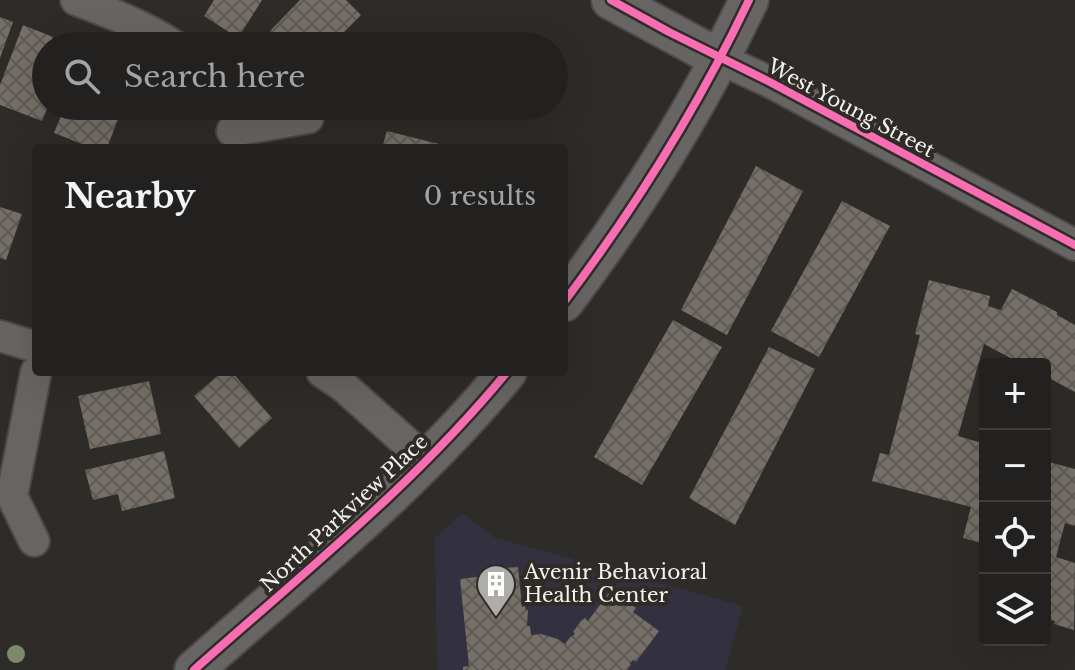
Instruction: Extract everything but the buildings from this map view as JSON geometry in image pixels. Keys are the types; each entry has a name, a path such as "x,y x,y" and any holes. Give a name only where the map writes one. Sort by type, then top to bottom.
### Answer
{"street":[{"path":"76,0 122,16 153,32"},
{"name":"West Young Street","path":"611,0 1075,245"},
{"path":"568,297 643,189 720,59 749,0"},
{"path":"230,128 292,120"},
{"path":"0,336 32,346"},
{"path":"34,541 12,496 35,376"},
{"path":"328,376 427,461"},
{"name":"North Parkview Place","path":"194,670 378,509 427,461 503,376"}],"shaded area":[{"path":"463,513 493,537 743,606 725,670 437,670 435,538"}],"cycle path":[{"path":"611,0 1075,245"},
{"path":"568,296 664,156 709,79 749,0"},
{"path":"194,670 396,490 472,413 504,376"}],"place":[{"name":"Avenir Behavioral Health Center","path":"496,618"}]}
